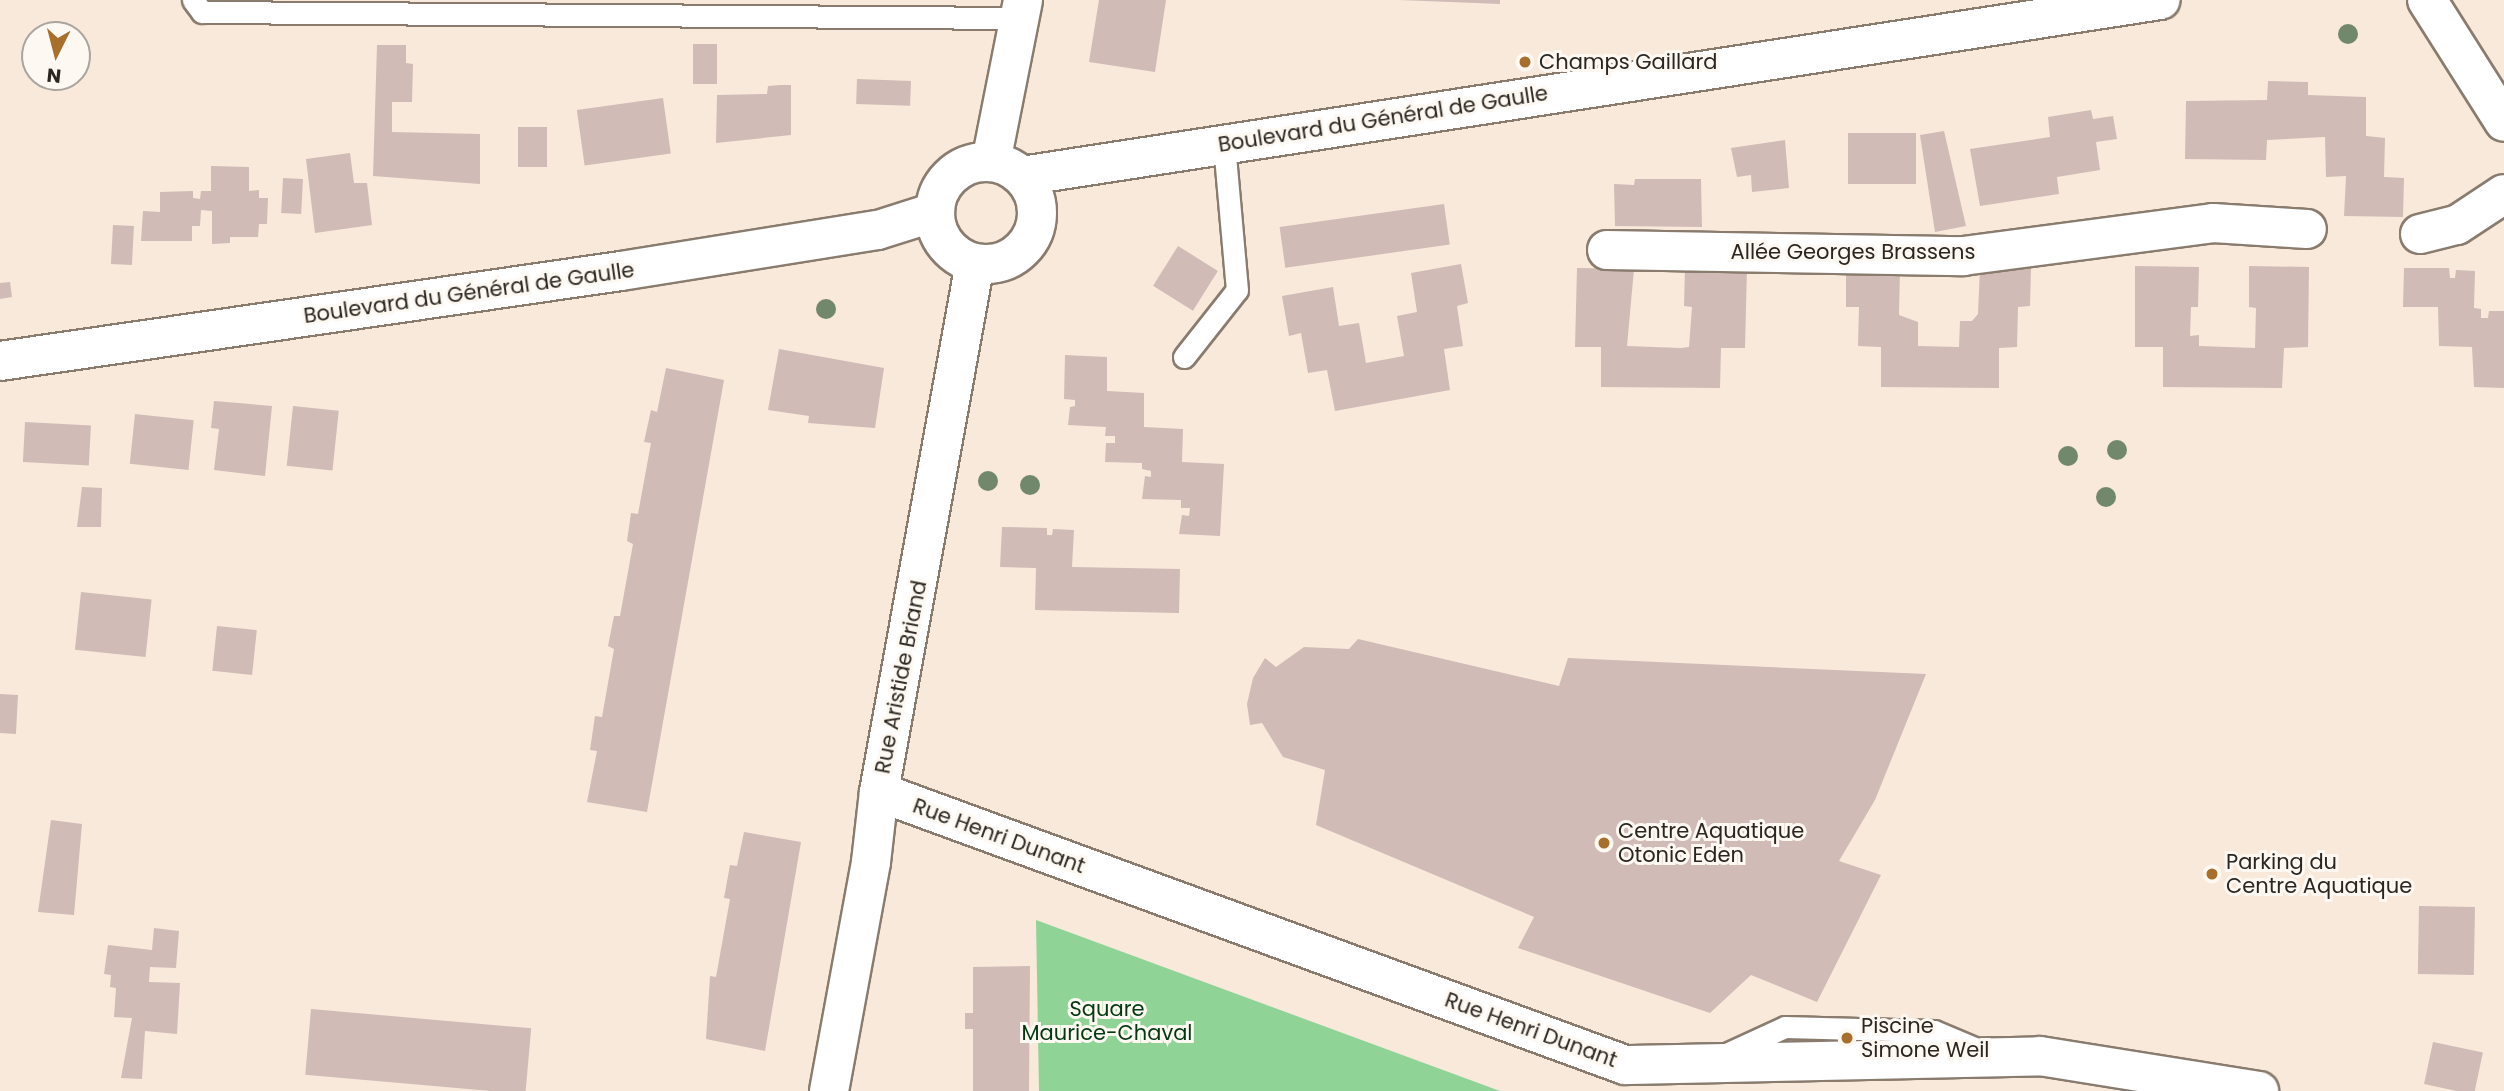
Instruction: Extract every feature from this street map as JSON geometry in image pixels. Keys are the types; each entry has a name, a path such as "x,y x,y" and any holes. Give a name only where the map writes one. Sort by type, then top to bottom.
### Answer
{"street":[{"name":"Boulevard du Général de Gaulle","path":"1007,169 1224,145 2160,0"},
{"path":"2427,0 2504,122"},
{"path":"1007,169 959,170 946,181 935,212 946,245 975,263 1007,259 1031,237 1037,205 1007,169 1022,9"},
{"path":"2420,234 2457,225 2504,194"},
{"name":"Boulevard du Général de Gaulle","path":"0,361 878,230 935,212"},
{"name":"Allée Georges Brassens","path":"1607,250 1964,256 2213,223 2307,229"},
{"name":"Rue Aristide Briand","path":"829,1091 871,862 879,792 975,263"},
{"name":"Rue Henri Dunant","path":"879,792 1625,1065 1990,1055 2086,1061 2259,1091"}],"lane":[{"path":"193,0 202,12 1022,9"},
{"path":"1184,357 1237,290 1224,145"}],"green space":[{"name":"Square Maurice-Chaval","path":"1036,920 1500,1091 1039,1091"}],"building":[{"path":"1099,0 1166,0 1155,72 1089,62"},
{"path":"1400,0 1500,0 1500,4"},
{"path":"693,44 717,44 717,84 693,84"},
{"path":"377,45 406,45 406,63 413,64 412,102 392,102 392,132 480,134 480,184 373,176"},
{"path":"857,79 911,81 910,106 856,104"},
{"path":"2268,81 2308,82 2308,95 2366,97 2366,136 2385,138 2384,177 2404,178 2403,217 2344,216 2346,176 2326,177 2325,137 2267,140 2266,160 2185,159 2186,101 2267,100"},
{"path":"791,85 791,135 716,143 717,95 767,94 768,86"},
{"path":"663,98 671,153 585,166 577,110"},
{"path":"2091,110 2093,119 2113,116 2117,139 2096,142 2100,170 2057,177 2059,194 1980,206 1970,149 2050,137 2048,117"},
{"path":"518,127 547,127 547,167 518,167"},
{"path":"1944,131 1966,226 1935,232 1920,135"},
{"path":"1848,133 1916,133 1916,184 1848,184"},
{"path":"1785,140 1789,188 1752,192 1751,175 1737,177 1731,148"},
{"path":"350,153 354,183 367,183 372,225 315,233 306,159"},
{"path":"211,166 249,167 249,191 259,190 259,198 268,198 267,224 259,224 258,237 230,237 230,243 212,244 212,211 201,210 200,226 192,226 192,241 141,241 143,211 160,212 160,192 193,191 193,198 200,199 201,191 211,191"},
{"path":"283,178 303,179 301,214 281,213"},
{"path":"1635,179 1701,179 1702,227 1615,226 1614,184 1634,185"},
{"path":"1444,204 1450,245 1285,268 1280,227"},
{"path":"113,225 134,226 132,265 111,264"},
{"path":"1178,246 1218,271 1193,311 1153,286"},
{"path":"1461,264 1468,303 1457,306 1463,346 1444,349 1450,390 1335,411 1327,370 1308,373 1301,333 1289,336 1282,296 1333,287 1339,326 1359,323 1366,363 1404,356 1397,316 1417,312 1411,273"},
{"path":"2135,266 2199,267 2198,307 2191,307 2190,336 2199,335 2199,346 2255,348 2256,308 2249,307 2249,266 2309,267 2308,347 2284,348 2282,388 2163,387 2163,347 2135,347"},
{"path":"1685,267 1747,268 1745,348 1721,348 1720,388 1601,387 1601,347 1575,347 1577,268 1634,269 1627,346 1681,348 1689,347 1692,307 1684,306"},
{"path":"1846,267 1900,269 1899,315 1918,322 1918,346 1959,347 1960,321 1972,321 1978,314 1980,268 2031,267 2030,306 2018,307 2017,347 1999,348 1999,388 1881,387 1881,347 1858,346 1859,307 1846,307"},
{"path":"2404,268 2449,268 2450,278 2455,278 2456,270 2475,271 2474,308 2481,309 2481,318 2488,318 2489,311 2504,311 2504,388 2474,387 2472,347 2439,346 2438,307 2403,307"},
{"path":"10,282 12,297 0,299 0,283"},
{"path":"779,349 884,368 875,428 808,423 809,416 768,410"},
{"path":"1065,355 1107,357 1107,391 1144,393 1144,427 1183,429 1182,462 1224,464 1220,536 1179,534 1182,515 1189,516 1190,508 1181,508 1181,500 1142,499 1145,476 1151,477 1151,471 1142,469 1142,463 1105,462 1106,443 1115,443 1115,436 1105,436 1106,427 1068,425 1070,407 1075,406 1075,400 1064,399"},
{"path":"666,368 724,380 647,812 587,802 597,751 590,750 595,716 602,717 614,649 608,646 614,616 620,616 633,544 627,541 631,513 638,514 651,443 644,442 651,410 657,412"},
{"path":"214,401 272,406 265,476 214,470 219,429 211,428"},
{"path":"293,406 339,411 332,470 287,466"},
{"path":"135,414 194,420 188,470 130,464"},
{"path":"25,422 91,425 89,465 23,462"},
{"path":"82,487 102,488 101,527 77,527"},
{"path":"1002,527 1047,528 1047,535 1052,535 1053,529 1074,530 1072,567 1180,569 1179,613 1035,610 1036,568 1000,567"},
{"path":"81,592 152,599 146,657 75,650"},
{"path":"217,626 257,630 252,675 212,671"},
{"name":"Centre Aquatique Otonic Eden","path":"1358,639 1559,686 1568,658 1926,674 1875,800 1839,861 1881,875 1817,1002 1751,975 1710,1013 1518,948 1534,917 1316,825 1325,770 1283,757 1262,723 1250,725 1247,704 1253,678 1265,658 1276,667 1304,647 1349,649"},
{"path":"0,694 18,695 16,734 0,733"},
{"path":"51,820 82,824 74,915 38,912"},
{"path":"744,832 801,842 765,1051 706,1039 710,976 716,977 730,899 724,898 730,865 737,866"},
{"path":"2419,906 2475,907 2474,975 2418,974"},
{"path":"154,928 179,931 176,968 150,967 149,982 180,983 177,1034 145,1031 142,1079 121,1078 132,1018 114,1017 116,988 110,987 111,975 104,974 108,945 152,950"},
{"path":"1030,966 1029,1091 973,1091 973,1029 965,1029 965,1013 973,1013 973,967"},
{"path":"311,1009 531,1028 526,1091 491,1091 305,1075"},
{"path":"2433,1042 2483,1053 2475,1091 2457,1091 2424,1084"}],"place":[{"name":"Champs Gaillard","path":"1525,62"},
{"name":"Centre Aquatique Otonic Eden","path":"1604,843"},
{"name":"Parking du Centre Aquatique","path":"2212,874"},
{"name":"Piscine Simone Weil","path":"1847,1038"}]}
